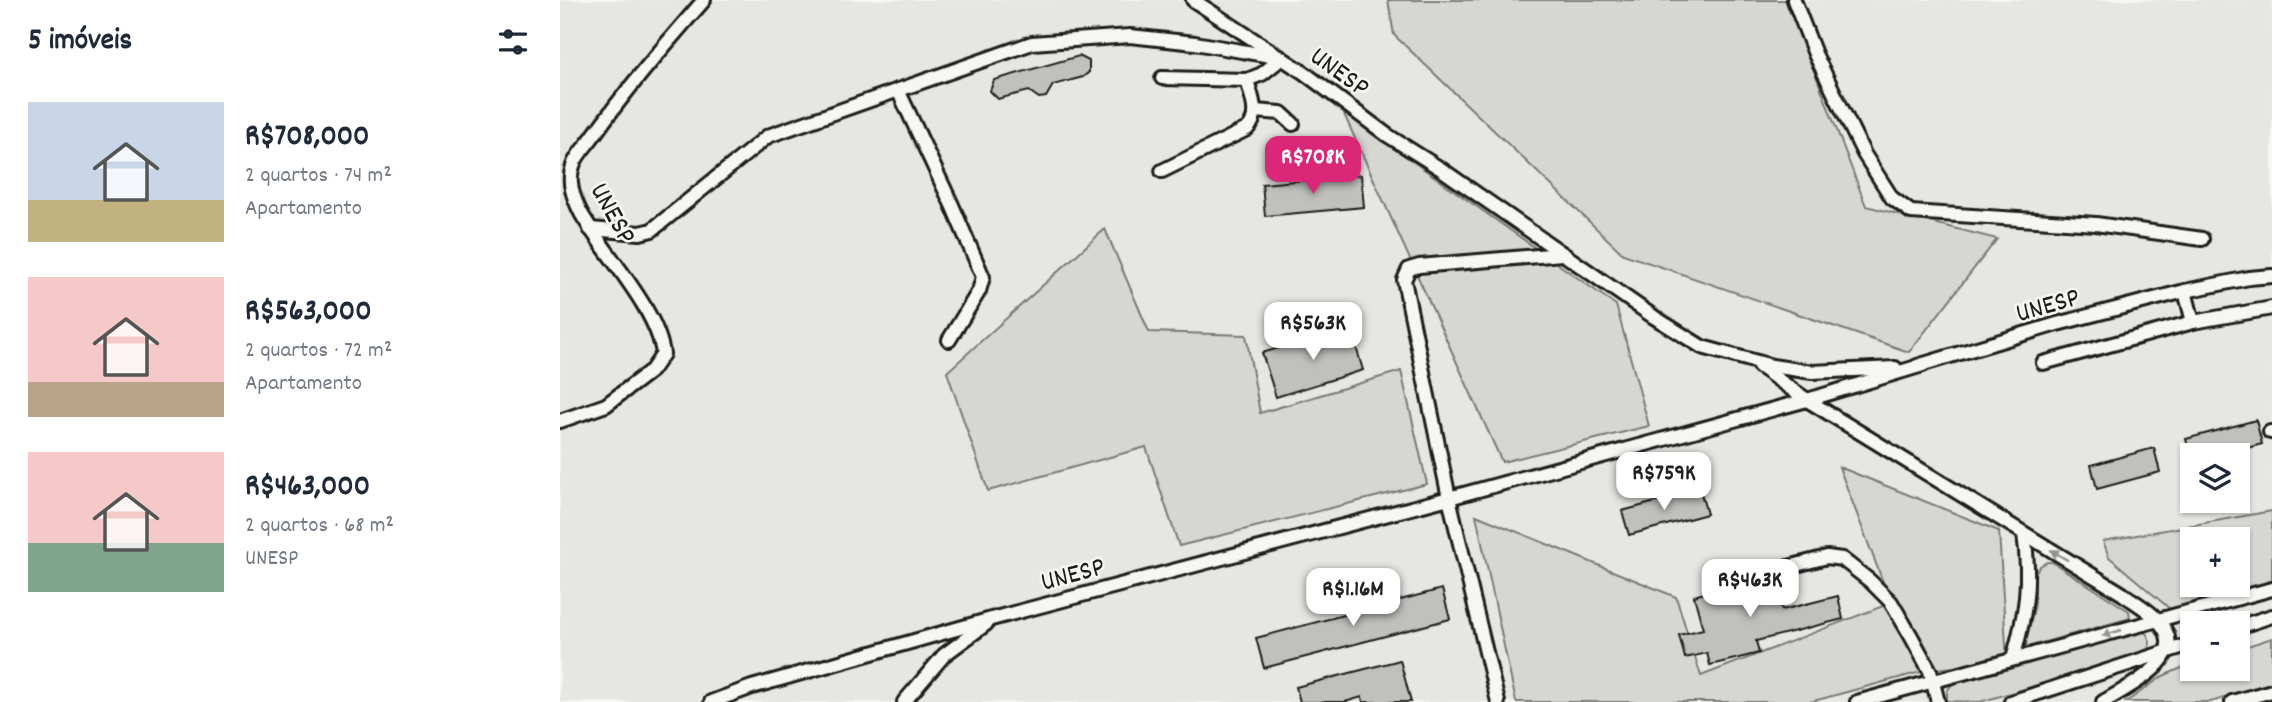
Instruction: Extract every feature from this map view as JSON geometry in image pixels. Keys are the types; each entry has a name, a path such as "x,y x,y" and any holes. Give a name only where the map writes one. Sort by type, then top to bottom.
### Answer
{"street":[{"name":"UNESP","path":"560,421 606,405 652,370 663,354 662,343 640,302 590,229 574,198 570,179 573,164 641,72 704,0"},
{"name":"UNESP","path":"1193,0 1282,58 1387,135 1702,347 1772,366 1812,372 1923,365"},
{"path":"1794,0 1815,54 1864,154 1892,198 1911,212 2096,224 2202,239"},
{"path":"590,229 640,233 652,229 768,136 1032,44 1130,36 1195,43 1282,58"},
{"path":"1162,78 1247,80 1262,74 1282,58"},
{"path":"1162,171 1247,129 1253,123 1255,111 1247,80"},
{"path":"898,90 983,277 979,291 949,340"},
{"path":"1255,111 1281,113 1293,124"},
{"path":"1498,702 1449,498 1404,281 1409,269 1419,266 1562,254"},
{"name":"UNESP","path":"711,702 752,687 995,618 1807,400 2057,324 2185,291 2272,276"},
{"path":"2185,291 2193,322"},
{"name":"UNESP","path":"2043,363 2193,322 2272,308"},
{"name":"UNESP","path":"1750,360 1807,400 2123,594 2157,620"},
{"path":"2013,659 2024,620 2029,570 2024,534"},
{"path":"1777,570 1827,558 1842,559 1870,581 1891,602 1934,680 1938,702"},
{"path":"1857,702 2272,589"},
{"path":"2250,623 2272,616"},
{"path":"904,702 944,655 995,618"},
{"path":"2103,702 2153,670 2167,652 2169,641 2157,620"},
{"path":"2011,702 2180,648"},
{"path":"2232,702 2272,691"}],"shaded area":[{"path":"560,0 2272,0 2272,702 560,702"},
{"path":"1388,0 1787,0 1866,206 1997,239 1909,352 1623,254 1394,35"},
{"path":"1343,112 1616,305 1649,426 1502,462"},
{"path":"1105,229 1149,332 1246,335 1260,413 1401,371 1427,484 1179,546 1146,447 988,491 947,372"},
{"path":"1839,467 1999,531 2007,661 1928,670 1810,702 1516,702 1476,515 1676,597 1701,676 1891,603"},
{"path":"2272,511 2272,584 2250,589 2250,527 2182,527"},
{"path":"2180,527 2180,597 2219,597 2170,609 2109,557 2103,541"},
{"path":"2047,562 2052,562 2129,611 2130,618 2027,647 2035,604 2035,573"},
{"path":"2136,630 2146,633 2149,639 2149,647 2143,654 1980,702 1947,701 1947,691 1953,683"},
{"path":"2272,638 2272,683 2211,702 2126,702 2163,676 2180,669 2180,681 2250,681 2250,645"}],"building":[{"path":"1079,56 1089,61 1089,72 1083,77 1053,85 1046,97 1039,98 1029,91 998,99 990,91 994,80"},
{"path":"1361,175 1364,207 1265,216 1262,184"},
{"path":"1350,327 1363,370 1276,397 1262,353"},
{"path":"2256,420 2262,444 2250,447 2250,443 2187,443 2186,439"},
{"path":"2154,448 2160,472 2097,489 2091,465"},
{"path":"1700,490 1707,514 1629,535 1622,511"},
{"path":"1770,574 1774,578 1782,610 1838,596 1843,619 1756,641 1759,653 1731,660 1710,665 1707,653 1685,658 1679,635 1703,629 1694,596"},
{"path":"1442,589 1450,619 1264,668 1256,638"},
{"path":"1400,660 1411,702 1363,702 1362,697 1345,702 1300,702 1296,687"}]}
